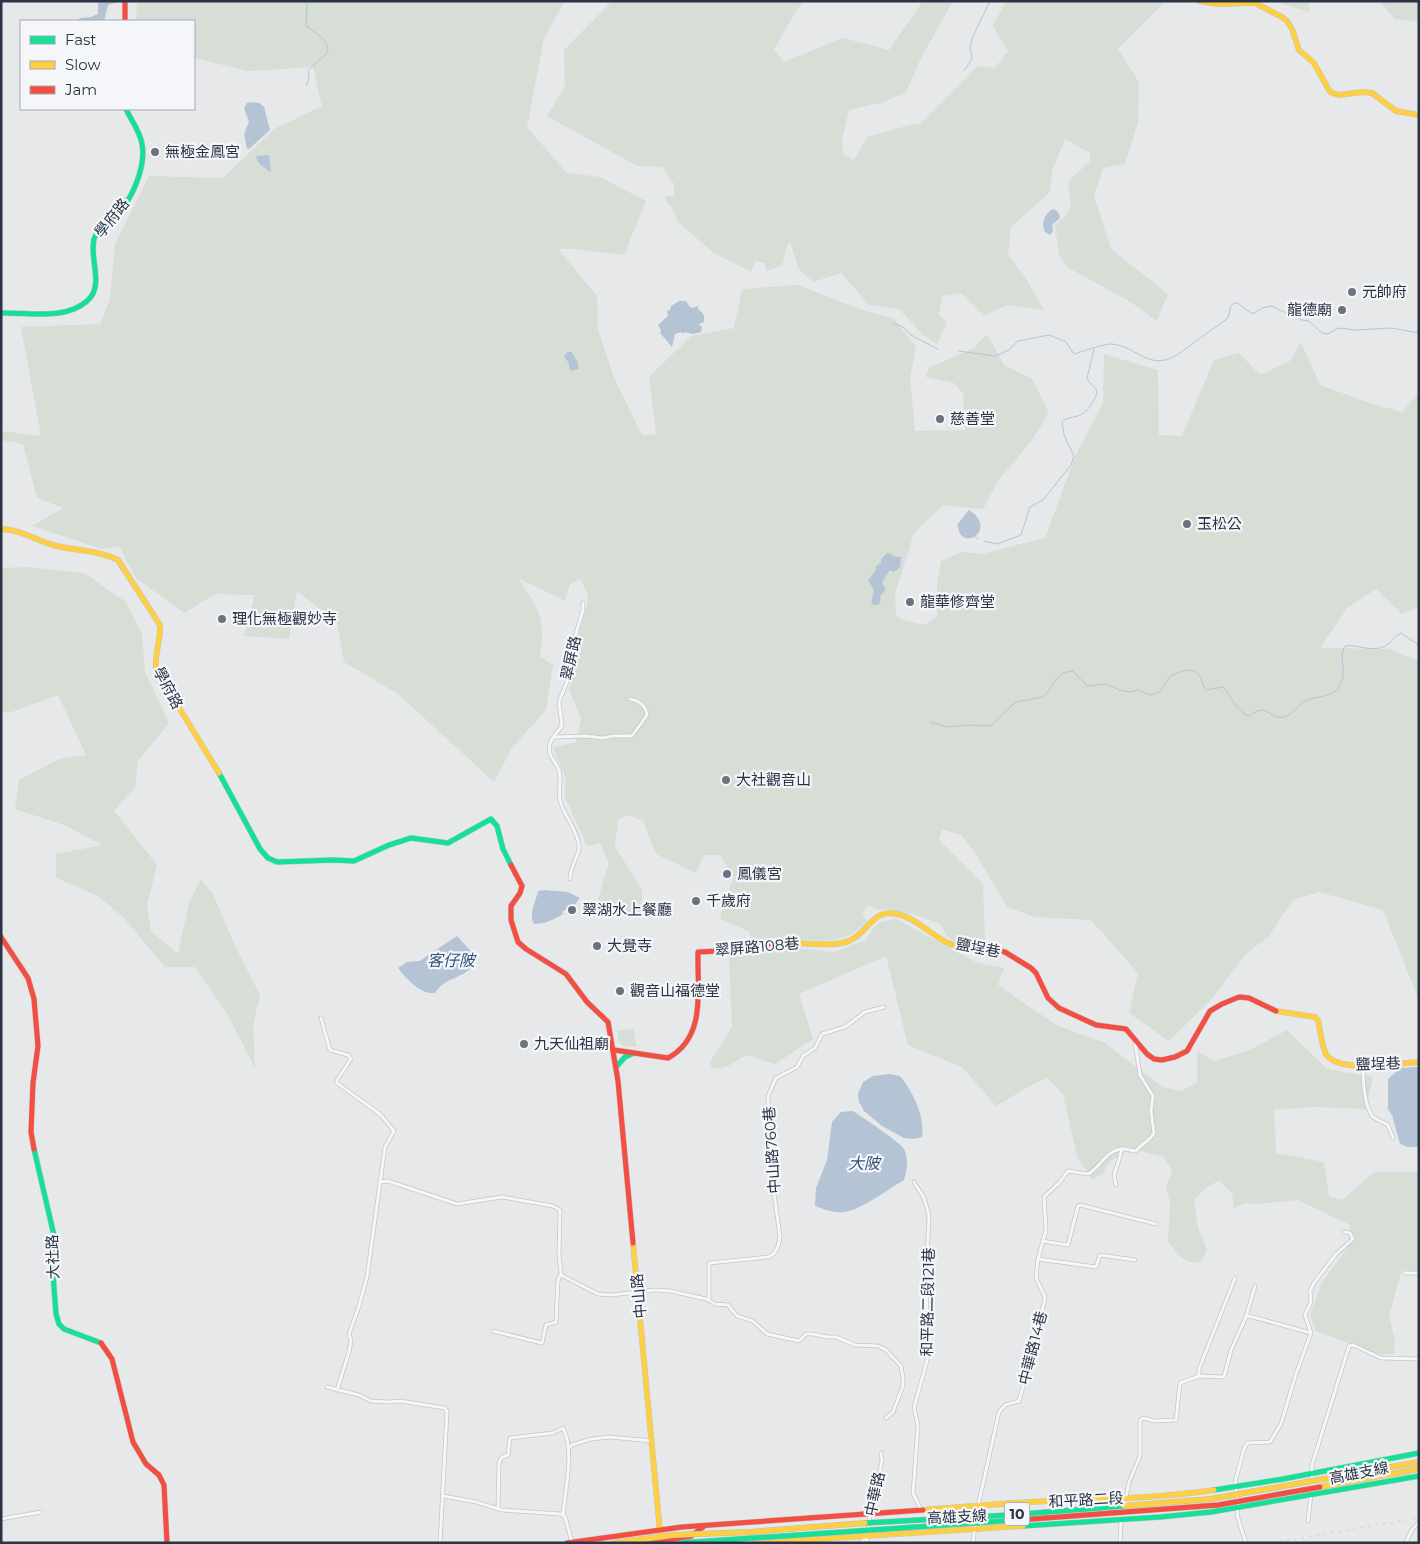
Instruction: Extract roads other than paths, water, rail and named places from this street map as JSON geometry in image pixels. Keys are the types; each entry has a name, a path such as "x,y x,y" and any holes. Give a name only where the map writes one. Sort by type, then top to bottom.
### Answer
{"main road":[{"path":"126,1 126,20"},
{"path":"1199,1 1217,4 1248,2 1264,6 1287,21 1292,29 1299,50 1314,63 1330,92 1341,96 1368,92 1378,95 1397,112 1419,115"},
{"name":"學府路","path":"1,313 62,312 76,308 92,298 95,289 93,245 96,235 102,226 119,212 126,202 142,164 142,144 126,110"},
{"name":"學府路","path":"1,529 11,529 53,545 108,555 122,563 160,625 161,632 154,662 159,676 225,782 248,829 268,858 277,862 354,861 389,845 411,838 448,843 491,819 497,826 504,849 522,886 520,893 511,906 511,920 518,942 566,974 586,1002 608,1022 614,1050"},
{"name":"鹽埕巷","path":"864,931 880,914 888,912 916,920 955,946 1005,952 1034,970 1046,995 1056,1006 1098,1025 1125,1029 1138,1041 1148,1055 1156,1060 1164,1060 1190,1049 1203,1021 1210,1012 1227,1001 1239,997 1247,997 1272,1010 1315,1017 1321,1030 1324,1049 1330,1058 1341,1065 1419,1062"},
{"name":"翠屏路108巷","path":"614,1050 668,1058 687,1042 696,1023 698,952 704,950 731,951 774,943 791,942 829,945 856,939 864,931"},
{"name":"大社路","path":"1,937 28,978 34,999 38,1046 33,1083 31,1132 36,1162 55,1240 53,1274 56,1314 59,1324 64,1329 100,1342 112,1359 133,1442 146,1464 159,1475 164,1485 167,1543"},
{"name":"中山路","path":"614,1050 661,1541"},
{"path":"616,1067 625,1057 636,1053"},
{"name":"和平路二段","path":"571,1542 660,1529 1046,1501 1192,1493 1236,1487 1419,1453"},
{"name":"高雄支線","path":"613,1543 674,1535 750,1532 899,1520 1010,1515 1211,1499 1419,1462"},
{"name":"高雄支線","path":"680,1543 1140,1512 1218,1504 1343,1484 1419,1469"},
{"name":"和平路二段","path":"755,1543 819,1541 1211,1512 1419,1476"},
{"path":"643,1543 690,1537 704,1526"}],"street":[{"name":"翠屏路","path":"570,879 572,866 580,849 578,836 570,824 560,800 559,770 549,751 549,745 562,726 559,702 572,669 570,654 583,610 582,603"},
{"path":"553,737 585,736 603,738 632,736 647,715 642,704 630,699"},
{"name":"中山路760巷","path":"709,1300 709,1262 768,1257 774,1255 778,1247 779,1228 770,1165 768,1108 768,1096 773,1082 779,1076 797,1067 803,1056 815,1048 822,1034 845,1028 865,1012 884,1007"},
{"path":"321,1018 330,1050 348,1055 351,1058 351,1061 337,1080 337,1084 381,1115 394,1131 386,1143 367,1277 349,1334 351,1341 349,1352 337,1390"},
{"name":"中華路14巷","path":"973,1543 978,1507 999,1412 1005,1405 1019,1401 1038,1333 1045,1297 1036,1278 1038,1259 1046,1230 1044,1200 1046,1194 1058,1184 1068,1171 1088,1174 1108,1156 1122,1149 1136,1150 1141,1144 1150,1139 1154,1133 1151,1111 1153,1096 1140,1075 1135,1042 1138,1041"},
{"path":"1363,1065 1363,1089 1372,1114 1374,1118 1388,1125 1393,1138"},
{"path":"1116,1185 1114,1176 1122,1149"},
{"path":"380,1182 388,1181 457,1204 502,1197 556,1207 561,1212 559,1256 561,1275 558,1282 556,1322 546,1324 544,1342 493,1330"},
{"name":"和平路二段121巷","path":"914,1182 924,1198 929,1215 926,1280 928,1357 914,1408 918,1426 913,1493 921,1511"},
{"path":"1042,1242 1068,1245 1080,1204 1156,1224"},
{"path":"1246,1543 1237,1515 1236,1487 1238,1467 1247,1443 1270,1442 1281,1424 1311,1333 1305,1315 1311,1302 1310,1291 1324,1269 1342,1248 1353,1239 1350,1232 1344,1232"},
{"path":"1038,1259 1096,1267 1100,1255 1135,1260"},
{"path":"1404,1273 1419,1273"},
{"path":"561,1275 598,1294 611,1295 655,1290 670,1291 709,1300 716,1304 728,1305 737,1316 753,1321 767,1334 799,1341 809,1334 836,1337 855,1346 878,1346 886,1350 901,1366 904,1379 893,1412 886,1418"},
{"path":"1199,1376 1199,1369 1235,1278"},
{"path":"1126,1498 1129,1482 1140,1456 1140,1420 1144,1418 1154,1421 1176,1420 1180,1383 1199,1376 1224,1377 1231,1350 1246,1317 1255,1286"},
{"path":"1246,1317 1249,1316 1311,1333"},
{"path":"1308,1521 1313,1473 1312,1466 1349,1346 1353,1345 1381,1358 1419,1360"},
{"path":"327,1387 360,1395 372,1401 410,1402 445,1408 447,1412 440,1543"},
{"path":"498,1509 498,1463 501,1458 508,1455 510,1438 553,1433 563,1428 569,1459 563,1514 568,1524 571,1542"},
{"path":"568,1448 572,1444 591,1439 614,1437 652,1442"},
{"name":"中華路","path":"866,1543 870,1514 882,1461 881,1453"},
{"path":"443,1496 476,1502 498,1509 563,1514"},
{"path":"1,1520 42,1512"},
{"path":"1120,1543 1122,1520"},
{"path":"1406,1543 1411,1531 1419,1522"},
{"name":"中華路","path":"862,1543 867,1536"}],"water":[{"path":"98,1 117,2 108,5 104,20 78,20 98,14"},
{"path":"250,102 259,103 264,107 270,130 249,149 247,148 244,134 249,122 244,108"},
{"path":"269,155 271,172 259,164 256,156"},
{"path":"1052,209 1056,210 1060,216 1052,225 1053,231 1050,235 1045,232 1043,222"},
{"path":"679,301 686,301 693,308 698,306 698,309 704,316 704,322 699,324 702,327 701,332 675,334 672,347 660,333 661,330 658,325 668,316 667,311 670,310 671,306"},
{"path":"567,352 572,352 579,369 572,371 569,369 569,363 564,357"},
{"path":"969,510 980,522 980,528 979,533 975,537 966,538 961,535 957,525"},
{"path":"887,553 901,557 900,567 894,572 890,570 882,583 886,590 880,596 881,600 878,605 871,604 874,591 868,580 876,570 876,566 881,563 881,559"},
{"path":"538,891 568,892 580,898 575,904 562,912 563,914 552,920 534,924 532,912"},
{"name":"客仔陂","path":"457,936 477,958 468,970 446,982 435,993 429,993 419,988 409,981 398,968 407,962 420,961"},
{"path":"1419,1067 1419,1147 1408,1147 1400,1144 1392,1115 1388,1109 1388,1079 1398,1068"},
{"name":"大陂","path":"889,1074 900,1076 909,1089 920,1113 922,1137 914,1139 904,1138 882,1126 864,1111 859,1102 858,1094 863,1082 873,1076"},
{"name":"大陂","path":"853,1111 901,1145 906,1153 906,1172 904,1180 868,1203 845,1212 834,1212 815,1206 816,1188 827,1160 832,1122 841,1112"}],"waterway":[{"path":"305,1 307,5 306,26 324,40 328,52 308,71 309,79 306,86"},
{"path":"964,71 972,59 970,47 973,36 990,1"},
{"path":"958,351 995,356 1009,350 1018,341 1049,335 1066,342 1074,354 1098,346 1112,344 1129,349 1151,360 1159,361 1177,355 1228,318 1231,306 1234,303 1237,303 1251,313 1271,306 1302,320 1309,321 1322,333 1328,334 1338,328 1356,330 1392,328 1419,333"},
{"path":"892,323 903,327 911,335 938,349"},
{"path":"984,541 997,544 1021,535 1030,507 1043,500 1071,465 1074,456 1064,435 1062,422 1083,414 1096,396 1096,389 1087,378 1094,349"},
{"path":"930,722 948,727 967,725 990,726 1016,702 1043,697 1059,677 1073,671 1087,686 1107,684 1119,690 1129,692 1138,690 1151,695 1160,692 1170,676 1189,670 1199,675 1206,690 1223,687 1238,708 1249,716 1263,710 1275,716 1284,717 1305,701 1330,694 1338,688 1343,678 1342,655 1345,646 1370,649 1380,648 1387,645 1401,633 1419,645"}],"railway":[{"path":"1272,1543 1419,1518"}],"place":[{"name":"無極金鳳宮","path":"155,152"},
{"name":"元帥府","path":"1352,292"},
{"name":"龍德廟","path":"1342,310"},
{"name":"慈善堂","path":"940,419"},
{"name":"玉松公","path":"1187,524"},
{"name":"龍華修齊堂","path":"910,602"},
{"name":"理化無極觀妙寺","path":"222,619"},
{"name":"大社觀音山","path":"726,780"},
{"name":"鳳儀宮","path":"727,874"},
{"name":"千歲府","path":"696,901"},
{"name":"翠湖水上餐廳","path":"572,910"},
{"name":"大覺寺","path":"597,946"},
{"name":"觀音山福德堂","path":"620,991"},
{"name":"九天仙祖廟","path":"524,1044"}]}
